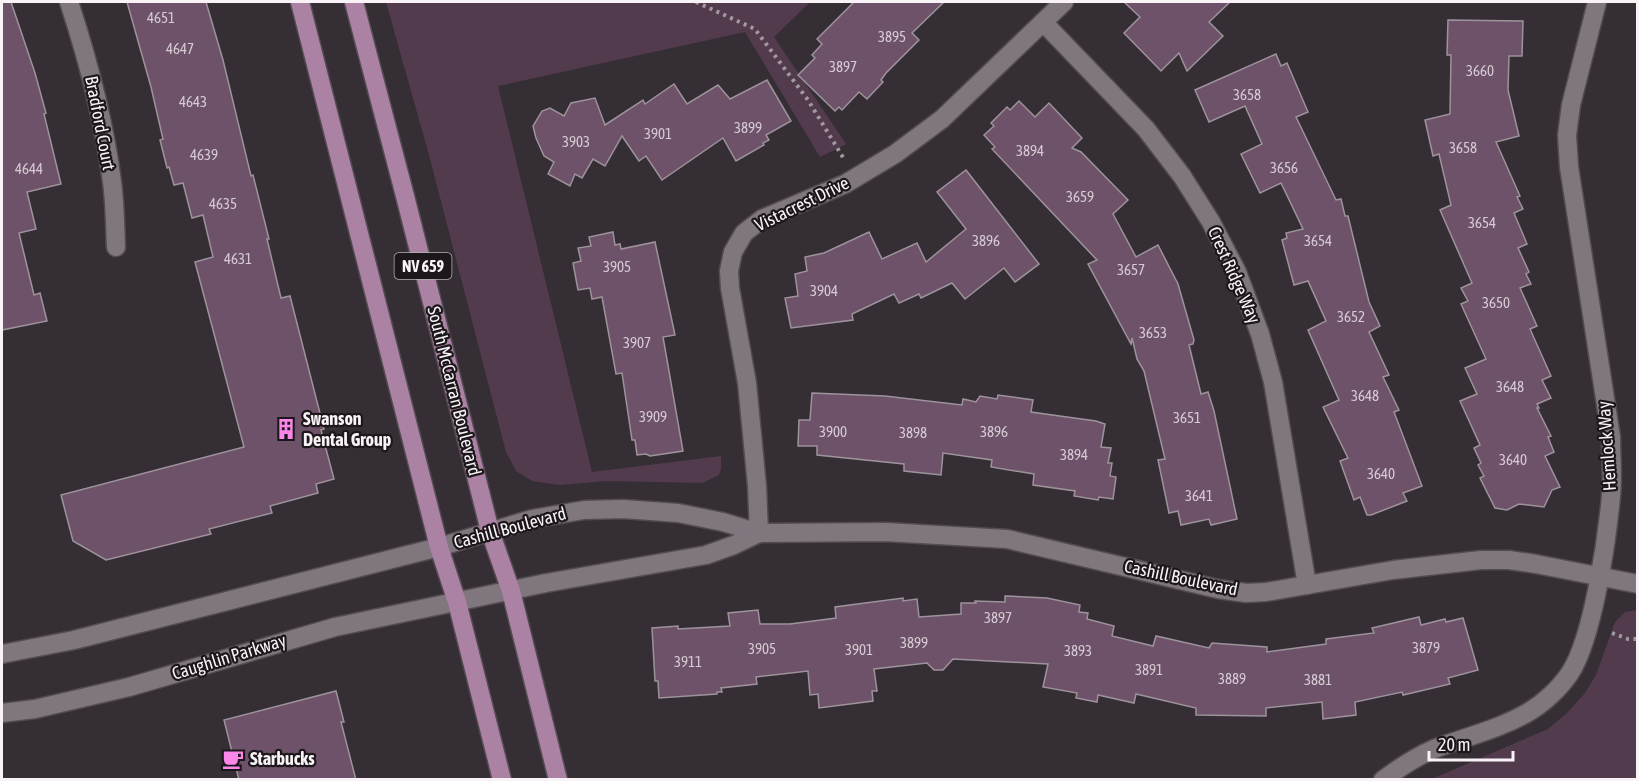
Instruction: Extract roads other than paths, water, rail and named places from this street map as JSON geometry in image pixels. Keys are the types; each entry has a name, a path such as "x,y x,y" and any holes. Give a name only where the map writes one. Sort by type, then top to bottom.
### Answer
{"main road":[{"name":"NV 659","path":"300,2 439,547 457,602 502,780"},
{"name":"South McCarran Boulevard","path":"354,2 490,531 511,591 558,780"}],"street":[{"name":"Bradford Court","path":"69,2 86,53 100,114 112,183 116,247"},
{"name":"Vistacrest Drive","path":"759,532 747,383 730,288 729,271 733,252 744,233 762,219 856,178 895,154 942,119 1064,2"},
{"name":"Hemlock Way","path":"1383,780 1401,766 1433,750 1498,727 1529,712 1553,693 1571,672 1584,642 1599,577 1612,494 1611,437 1569,167 1567,135 1571,105 1597,2"},
{"name":"Crest Ridge Way","path":"1043,22 1146,129 1160,147 1182,176 1211,222 1237,272 1260,334 1273,382 1307,585"},
{"name":"Cashill Boulevard","path":"439,547 532,519 584,510 623,509 678,513 759,532 886,532 1007,539 1046,546 1218,589 1246,592 1266,592 1438,564 1481,560 1509,560 1638,585"},
{"name":"Cashill Boulevard","path":"457,602 615,570 706,555 734,546 759,532"},
{"path":"2,654 74,640 439,547"},
{"name":"Caughlin Parkway","path":"2,714 35,709 129,687 334,627 457,602"}],"place":[{"name":"Swanson Dental Group","path":"286,429"},
{"name":"Starbucks","path":"233,759"}]}
